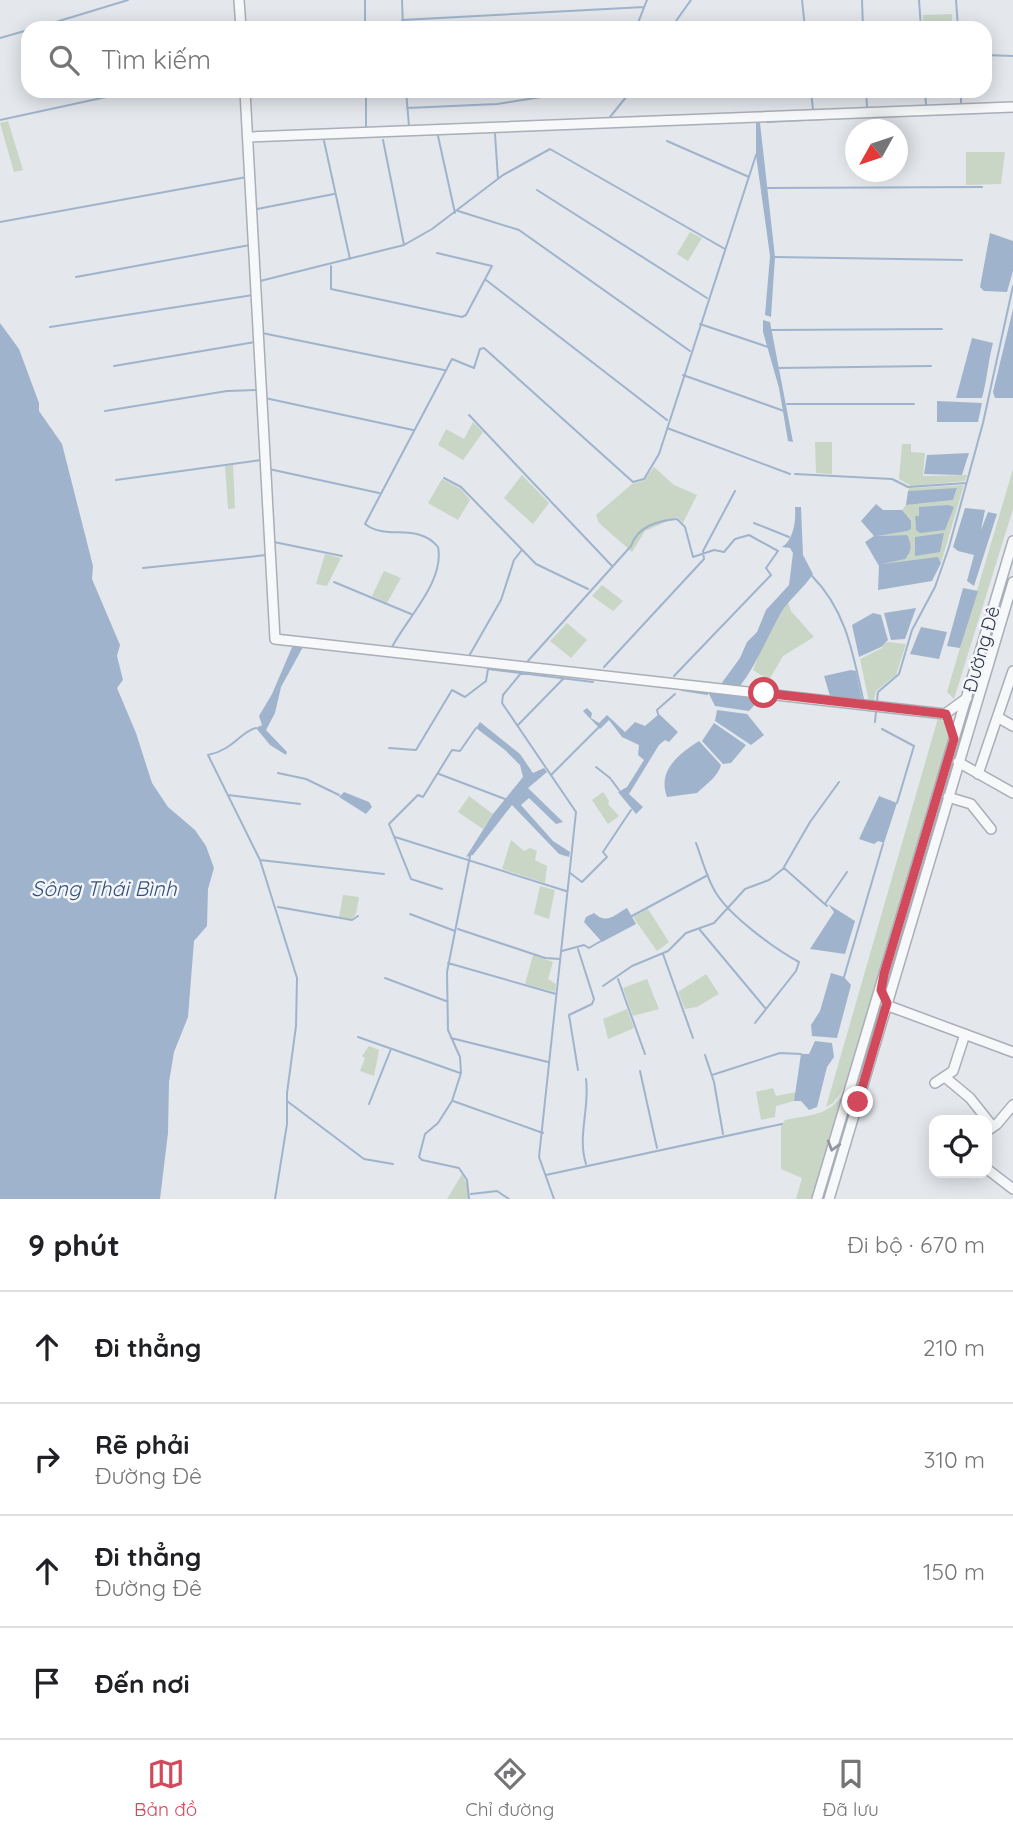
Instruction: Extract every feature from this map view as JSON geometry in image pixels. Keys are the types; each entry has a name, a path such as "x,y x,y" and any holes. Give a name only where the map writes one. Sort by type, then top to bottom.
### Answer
{"street":[{"path":"239,0 240,21"},
{"path":"245,98 275,639 946,714 967,698"},
{"path":"248,137 1013,107"},
{"name":"Đường Đê","path":"817,1199 1013,541"},
{"name":"Đường Đê","path":"829,1199 958,762 1009,610 1013,582"},
{"path":"980,653 1009,610"},
{"path":"978,774 1013,673"},
{"path":"946,714 954,739"},
{"path":"999,718 1013,726"},
{"path":"958,762 1013,793"},
{"path":"948,797 971,804 991,829"},
{"path":"884,974 881,990 886,1004 1013,1052"},
{"path":"871,1015 886,1004"},
{"path":"935,1083 946,1078 956,1065 965,1034"},
{"path":"946,1078 970,1098 981,1115"},
{"path":"992,1127 1013,1105"},
{"path":"992,1173 1013,1189"}],"green space":[{"path":"952,14 952,21 923,21 923,15"},
{"path":"8,121 23,170 14,172 0,123"},
{"path":"966,152 1005,152 1001,184 966,185"},
{"path":"690,232 702,238 688,261 677,254"},
{"path":"473,422 483,432 463,460 438,445 446,429 464,439"},
{"path":"815,442 832,442 832,474 816,473"},
{"path":"902,444 911,444 911,452 925,453 923,476 967,475 965,481 911,486 899,479"},
{"path":"233,465 235,508 228,509 225,466"},
{"path":"654,467 674,485 697,495 683,523 677,517 645,531 632,552 599,523 596,515 632,484 643,481"},
{"path":"1013,469 1013,509 954,699 947,692"},
{"path":"522,475 549,503 533,524 504,498"},
{"path":"442,479 461,489 470,500 458,520 428,503"},
{"path":"964,485 941,563 940,560 882,564 909,556 910,539 906,535 876,536 911,529 902,510 906,505 953,500 957,489 908,491 909,488","holes":["919,508 945,530 916,530 915,517 919,516"]},
{"path":"325,554 341,558 327,586 316,584"},
{"path":"384,571 401,578 387,603 372,596"},
{"path":"602,585 623,601 613,611 592,596"},
{"path":"788,602 791,611 814,637 783,656 769,680 753,670 764,642"},
{"path":"567,623 587,640 571,658 550,641"},
{"path":"888,642 906,644 896,675 876,691 874,701 869,702 860,659"},
{"path":"938,718 948,724 950,743 850,1079 833,1103 826,1107"},
{"path":"603,792 608,804 619,816 608,824 592,800"},
{"path":"469,796 493,814 483,829 458,812"},
{"path":"511,840 524,851 530,848 537,851 535,860 547,866 545,883 502,869"},
{"path":"540,886 555,890 549,919 534,914"},
{"path":"343,895 359,897 356,914 352,919 339,917"},
{"path":"648,909 669,942 657,951 633,917"},
{"path":"533,955 553,962 548,979 556,984 555,992 525,984"},
{"path":"706,974 719,994 697,1007 685,1009 678,992"},
{"path":"647,979 659,1009 633,1016 623,988"},
{"path":"627,1009 634,1028 608,1039 603,1019"},
{"path":"369,1046 379,1050 374,1076 360,1071 365,1058 362,1056"},
{"path":"773,1088 776,1096 796,1092 794,1101 776,1106 775,1117 761,1120 756,1092"},
{"path":"847,1089 815,1199 796,1199 802,1178 781,1169 781,1126 785,1120 828,1109"},
{"path":"462,1174 468,1186 468,1199 447,1199"}],"water":[{"path":"756,123 760,123 775,257 771,317 765,315 770,256 756,155"},
{"path":"990,233 1013,241 1013,271 1007,292 984,291 980,287"},
{"path":"1013,309 1013,398 995,398 993,392"},
{"path":"763,320 770,322 793,442 788,441 779,388 763,332"},
{"name":"Sông Thái Bình","path":"0,323 19,349 39,403 39,411 62,444 93,566 92,579 120,645 117,656 123,680 117,688 136,733 152,783 168,807 195,830 206,846 214,868 208,889 207,926 194,941 188,1017 174,1052 169,1082 168,1133 160,1199 0,1199"},
{"path":"972,338 993,343 982,398 956,398"},
{"path":"937,401 982,403 978,422 937,422"},
{"path":"969,453 962,475 924,474 927,455"},
{"path":"957,488 953,500 906,505 908,491"},
{"path":"876,504 883,510 902,510 911,521 911,529 907,531 877,536 907,535 909,538 910,551 905,559 882,564 938,557 941,563 932,581 878,590 879,566 865,542 874,536 861,521"},
{"path":"795,507 801,507 803,555 813,574 781,613 740,686 721,684 740,658 747,642 757,632 766,610 789,585 793,553 790,548 782,547 793,529"},
{"path":"919,507 954,507 945,530 920,533 916,530 915,516 919,516"},
{"path":"965,508 985,510 981,530 988,512 997,514 974,586 967,581 974,555 953,547"},
{"path":"944,533 940,552 915,556 915,537"},
{"path":"963,588 978,591 960,648 947,646"},
{"path":"916,608 905,639 891,640 884,613"},
{"path":"873,613 881,615 888,640 881,647 859,657 852,625"},
{"path":"921,627 947,632 939,659 910,654"},
{"path":"293,645 303,647 281,687 275,713 266,730 287,752 286,755 270,745 256,728 262,725 259,716 272,694"},
{"path":"856,671 862,700 830,696 824,676"},
{"path":"708,692 760,699 749,711 715,706"},
{"path":"587,708 592,713 591,718 599,723 607,715 625,732 635,722 645,726 659,714 678,732 669,742 665,740 659,745 629,794 643,807 636,814 618,792 627,787 644,760 638,755 639,745 622,737 609,720 600,729 583,711"},
{"path":"717,710 747,714 764,735 751,745 715,721"},
{"path":"480,722 520,754 533,773 544,768 547,772 528,788 563,822 556,824 529,798 521,805 553,841 570,852 569,857 559,854 512,805 473,855 466,857 493,814 523,777 520,765 476,728"},
{"path":"714,723 746,745 731,763 723,764 702,741"},
{"path":"699,741 721,765 719,769 697,793 667,797 667,771 677,757"},
{"path":"344,792 369,802 372,807 366,814 339,797"},
{"path":"879,796 897,803 884,843 878,841 874,844 859,839"},
{"path":"828,904 855,921 845,954 810,949 834,912"},
{"path":"627,908 636,924 602,942 584,922 586,917 594,913 607,919"},
{"path":"831,973 844,977 851,985 837,1038 812,1036 811,1025 820,1011"},
{"path":"815,1041 832,1043 834,1057 827,1067 817,1107 809,1110 801,1101 794,1101 801,1054 809,1054"}],"waterway":[{"path":"59,21 128,0"},
{"path":"365,0 365,21"},
{"path":"402,0 403,21"},
{"path":"639,21 647,0"},
{"path":"676,21 691,0"},
{"path":"802,0 804,21"},
{"path":"862,0 863,21"},
{"path":"919,0 920,21"},
{"path":"956,0 958,21"},
{"path":"402,20 644,7"},
{"path":"0,38 21,32"},
{"path":"992,55 1013,56"},
{"path":"0,120 102,98"},
{"path":"366,98 366,128"},
{"path":"407,98 409,126"},
{"path":"407,108 497,104 535,98"},
{"path":"610,117 625,98"},
{"path":"812,98 813,110"},
{"path":"866,98 867,107"},
{"path":"926,98 926,105"},
{"path":"961,98 961,103"},
{"path":"767,122 864,117"},
{"path":"495,134 498,179"},
{"path":"438,136 455,213"},
{"path":"383,140 404,245"},
{"path":"324,141 350,259"},
{"path":"667,141 749,177"},
{"path":"260,281 404,245 432,229 503,175 550,149 725,249"},
{"path":"392,647 423,599 436,573 438,547 421,535 383,531 365,524 452,359 474,368 480,349 484,348 633,482 644,479 659,454 756,155"},
{"path":"0,222 247,177"},
{"path":"767,188 982,187"},
{"path":"537,190 707,298"},
{"path":"257,209 334,194"},
{"path":"458,211 519,230 690,351"},
{"path":"76,277 250,245"},
{"path":"331,266 331,289 462,317 466,315 492,266 437,253"},
{"path":"775,257 962,260"},
{"path":"486,280 667,420"},
{"path":"877,701 878,692 899,674 912,630 935,587 949,547 983,423 1013,286"},
{"path":"50,327 253,295"},
{"path":"700,324 768,347"},
{"path":"770,330 942,329"},
{"path":"262,333 444,370"},
{"path":"114,366 255,342"},
{"path":"779,368 931,366"},
{"path":"683,375 784,411"},
{"path":"105,411 227,391 257,390"},
{"path":"265,398 413,430"},
{"path":"787,404 914,404"},
{"path":"469,415 612,566"},
{"path":"667,428 790,474"},
{"path":"116,480 261,460"},
{"path":"269,469 379,493"},
{"path":"795,474 892,479 908,487 966,483"},
{"path":"444,478 461,487 536,564 588,589"},
{"path":"604,667 704,559 703,551 735,491"},
{"path":"527,662 631,546 638,534 649,526 677,519 685,527 693,557 714,550 724,552 735,539 749,535 778,551 766,568 771,575 674,676"},
{"path":"754,523 789,537"},
{"path":"274,542 342,556"},
{"path":"469,656 501,600 514,560 521,551"},
{"path":"143,568 267,555"},
{"path":"812,576 824,589 840,618 851,649 863,699"},
{"path":"334,582 411,614"},
{"path":"389,748 416,750 452,690 465,697 486,681 488,669 593,682"},
{"path":"522,672 503,695 502,703 576,812 539,1157 554,1199"},
{"path":"518,725 563,679"},
{"path":"682,690 707,694"},
{"path":"658,714 657,710 675,694"},
{"path":"875,722 876,711"},
{"path":"256,728 217,753 208,755 260,860 297,978 296,1026 287,1093 287,1124 275,1199"},
{"path":"442,889 411,879 389,824 418,795 423,797 452,750 460,751 476,728"},
{"path":"552,774 598,728"},
{"path":"882,729 914,746 897,803"},
{"path":"596,767 610,778 619,790"},
{"path":"278,773 306,779 339,795"},
{"path":"439,774 505,799"},
{"path":"784,867 810,822 839,782"},
{"path":"228,795 300,804"},
{"path":"570,873 582,882 607,857 603,852 631,810"},
{"path":"395,837 566,891"},
{"path":"696,843 710,882 723,902 754,932 799,962 796,971 755,1023"},
{"path":"844,977 883,844"},
{"path":"469,1199 467,1180 459,1168 419,1157 425,1134 438,1123 452,1101 461,1073 460,1057 448,1030 447,972 470,856"},
{"path":"260,860 384,874"},
{"path":"603,986 632,966 668,951 686,933 714,923 745,889 769,880 784,868 827,906"},
{"path":"825,904 847,872"},
{"path":"632,916 708,875"},
{"path":"278,907 352,920 358,916"},
{"path":"410,914 455,931"},
{"path":"458,929 545,958 560,959"},
{"path":"700,930 766,1009"},
{"path":"562,951 584,945 589,948 601,941"},
{"path":"578,949 594,999 592,1004 569,1015 578,1070"},
{"path":"663,954 693,1038"},
{"path":"448,963 556,994"},
{"path":"385,978 446,1001"},
{"path":"618,979 645,1054"},
{"path":"358,1037 460,1073"},
{"path":"451,1038 548,1062"},
{"path":"369,1104 391,1049"},
{"path":"712,1075 780,1053 801,1054"},
{"path":"705,1055 714,1082 723,1134"},
{"path":"640,1071 657,1148"},
{"path":"586,1079 583,1132 586,1164"},
{"path":"287,1101 364,1159 393,1164"},
{"path":"453,1101 543,1133"},
{"path":"546,1175 782,1124"},
{"path":"471,1194 497,1191 509,1199"}],"route":[{"path":"764,693 946,714 953,730 954,739 884,974 881,990 887,1003 858,1102"}]}
